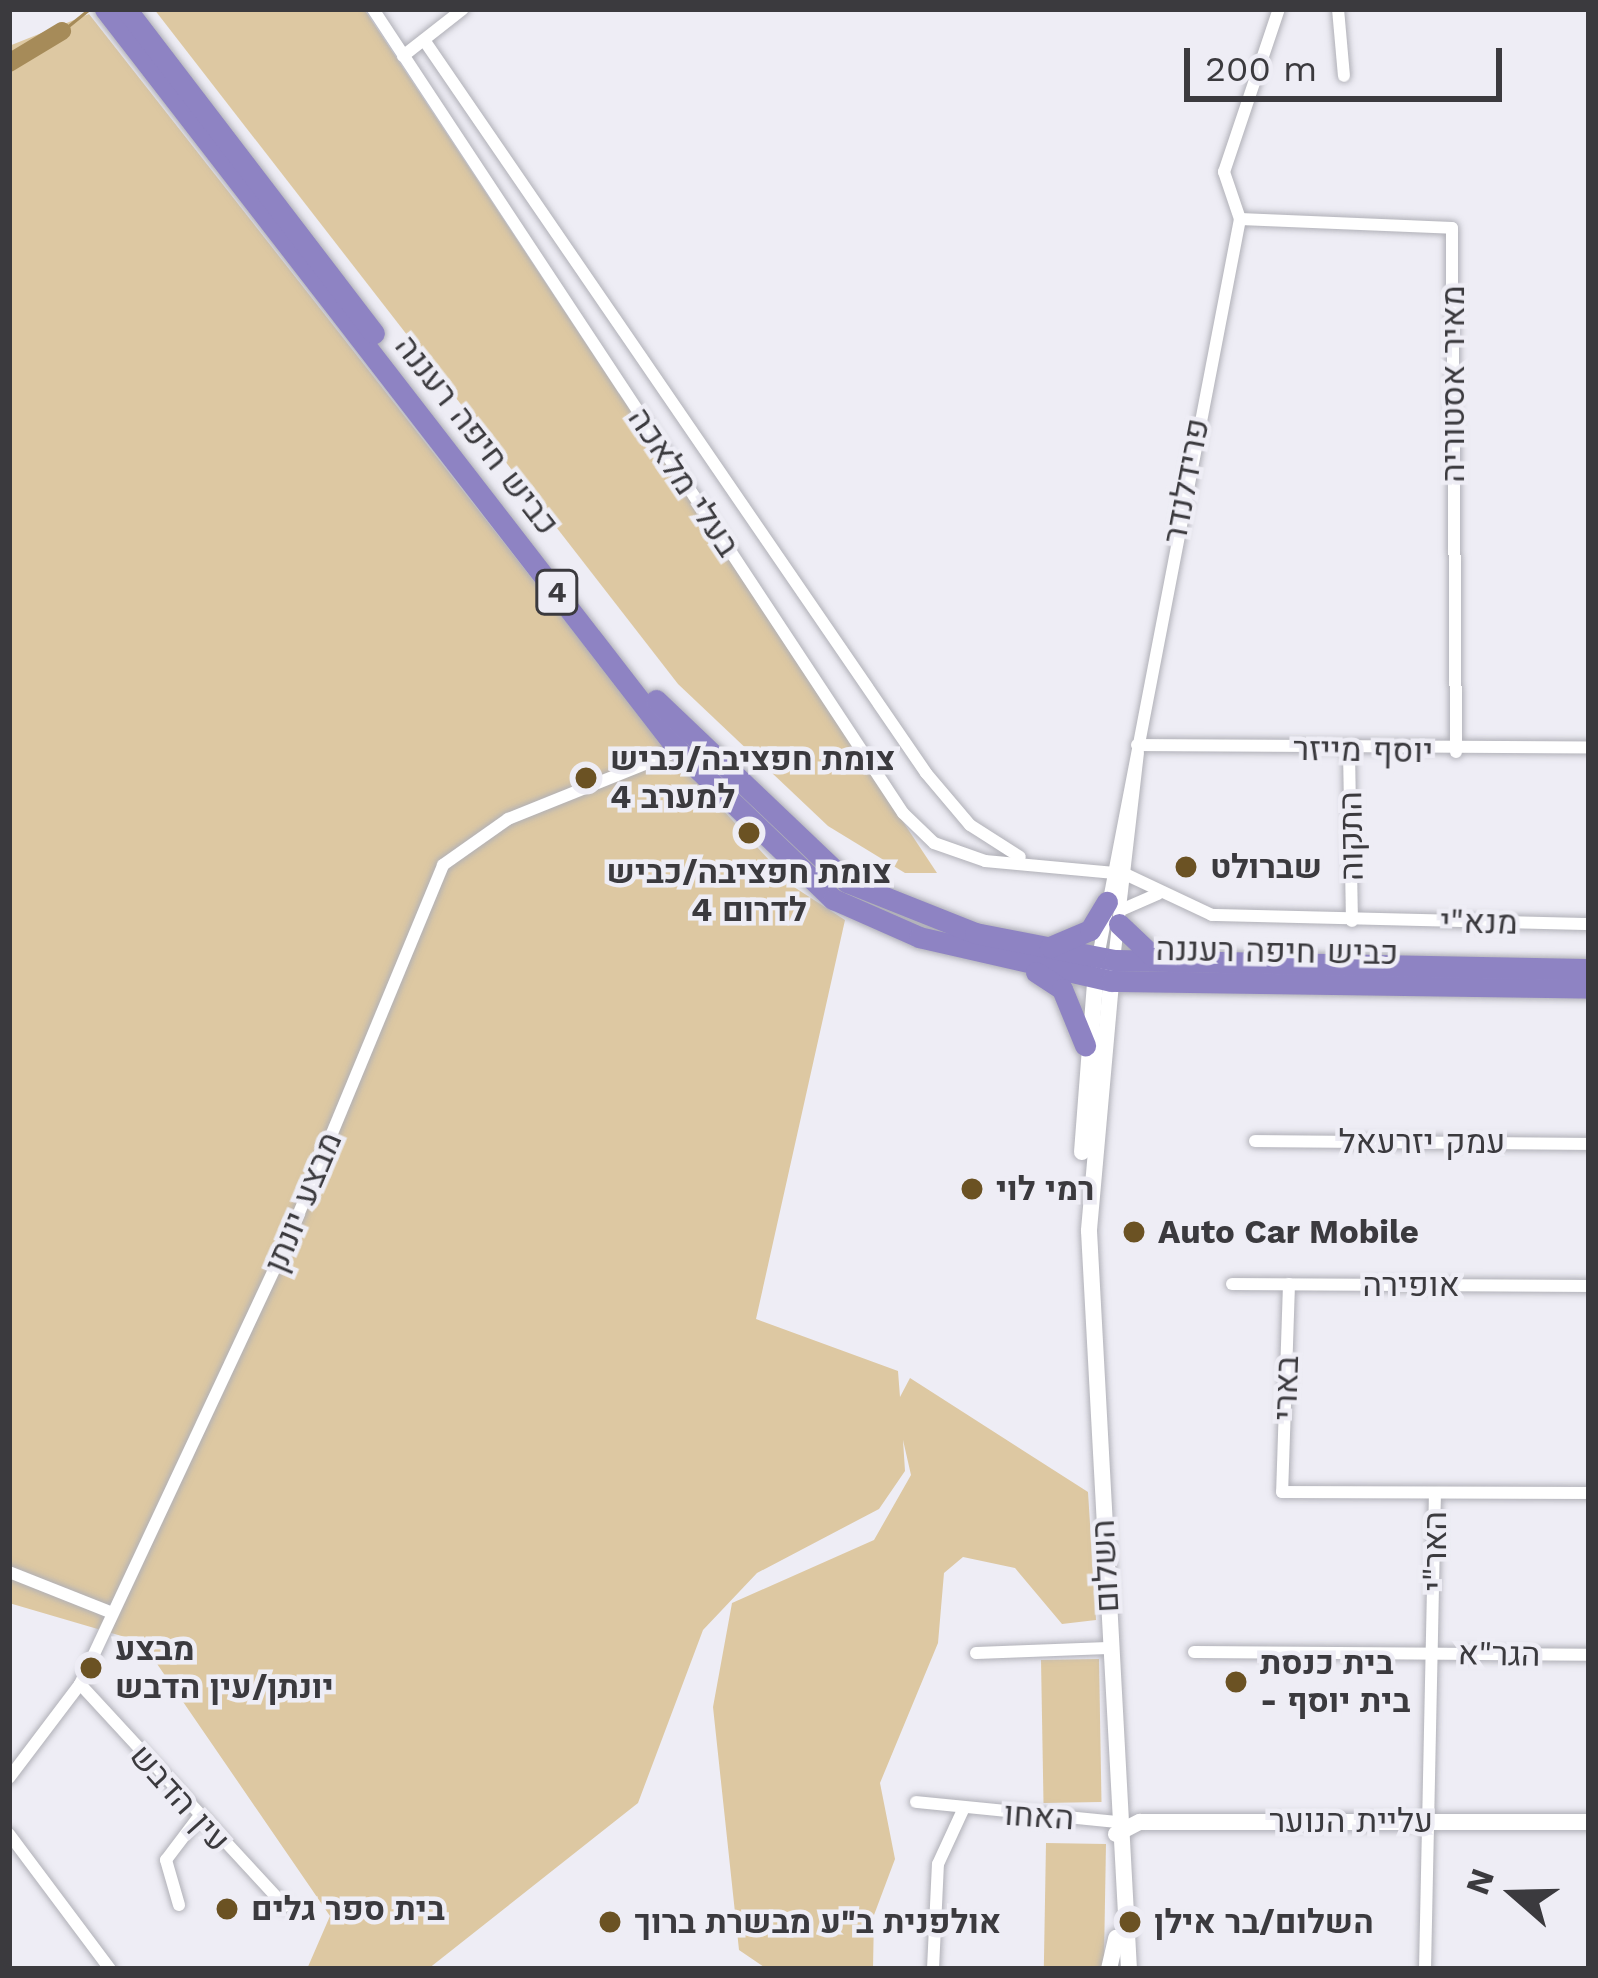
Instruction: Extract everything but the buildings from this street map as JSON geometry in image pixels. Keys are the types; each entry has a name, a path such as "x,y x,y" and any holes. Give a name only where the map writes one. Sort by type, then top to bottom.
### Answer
{"highway":[{"name":"כביש חיפה רעננה","path":"105,9 141,42 687,746 833,899 877,924 1020,963 1589,988"},
{"name":"כביש חיפה רעננה","path":"126,9 141,42"},
{"name":"כביש חיפה רעננה","path":"687,746 847,882 914,914 1104,969 1163,962 1589,969"},
{"path":"1042,948 1090,930 1115,912 1163,962"},
{"path":"1020,963 1062,989 1085,1045"}],"street":[{"name":"בעלי מלאכה","path":"373,9 903,813 955,853 1119,873"},
{"path":"403,56 463,9"},
{"path":"1240,219 1224,172 1280,9"},
{"path":"1338,9 1344,76"},
{"name":"בעלי מלאכה","path":"424,40 936,788 1027,860"},
{"name":"פרידלנדר","path":"1104,969 1137,745 1240,219"},
{"name":"מאיר אסטוריה","path":"1240,219 1452,228 1456,752"},
{"name":"יוסף מייזר","path":"1137,745 1349,752 1589,747"},
{"name":"מבצע יונתן","path":"9,1778 80,1684 287,1243 443,865 508,819 687,746"},
{"name":"התקוה","path":"1349,752 1352,921"},
{"name":"מנא\"י","path":"1119,873 1212,915 1589,924"},
{"path":"1115,912 1158,894"},
{"name":"פרידלנדר","path":"1104,969 1115,912"},
{"name":"השלום","path":"1104,969 1085,1045 1089,1231 1119,1901 1129,1969"},
{"name":"השלום","path":"1089,1231 1104,969"},
{"name":"עמק יזרעאל","path":"1255,1141 1589,1144"},
{"name":"אופירה","path":"1232,1284 1589,1286"},
{"name":"בארי","path":"1289,1285 1282,1492 1436,1493"},
{"path":"1436,1493 1589,1493"},
{"name":"האר\"י","path":"1425,1969 1436,1493"},
{"path":"9,1572 110,1612"},
{"path":"976,1653 1108,1648"},
{"name":"הגר\"א","path":"1194,1652 1589,1655"},
{"name":"עין הדבש","path":"80,1684 197,1819 285,1906"},
{"name":"האחו","path":"916,1802 1116,1828"},
{"name":"האחו","path":"933,1969 938,1864 963,1810"},
{"path":"179,1905 166,1860 197,1819"},
{"name":"עליית הנוער","path":"1116,1828 1140,1822 1589,1822"},
{"path":"9,1834 110,1969"},
{"name":"השלום","path":"1109,1969 1119,1901"}],"shaded area":[{"path":"154,9 364,9 937,873 905,873 828,826 678,684"},
{"path":"89,14 661,743 794,887 845,920 756,1319 898,1371 900,1397 910,1378 1088,1492 1096,1620 1062,1624 1015,1568 963,1557 944,1573 938,1643 880,1783 895,1859 874,1915 873,1969 767,1969 739,1950 713,1707 732,1603 874,1540 911,1475 903,1440 905,1471 879,1509 757,1573 703,1630 638,1803 428,1969 307,1969 330,1916 142,1642 9,1603 9,46"},
{"path":"1099,1659 1101,1802 1044,1803 1041,1660"},
{"path":"1046,1843 1106,1844 1104,1969 1044,1969"}],"waterway":[{"path":"62,31 89,9"},
{"path":"9,63 62,31"}],"place":[{"name":"צומת חפציבה/כביש 4 למערב","path":"586,778"},
{"name":"צומת חפציבה/כביש 4 לדרום","path":"749,833"},
{"name":"שברולט","path":"1186,867"},
{"name":"רמי לוי","path":"972,1189"},
{"name":"Auto Car Mobile","path":"1134,1232"},
{"name":"מבצע יונתן/עין הדבש","path":"91,1668"},
{"name":"בית כנסת - בית יוסף","path":"1236,1682"},
{"name":"בית ספר גלים","path":"227,1909"},
{"name":"אולפנית ב\"ע מבשרת ברוך","path":"610,1922"},
{"name":"השלום/בר אילן","path":"1130,1922"}]}
